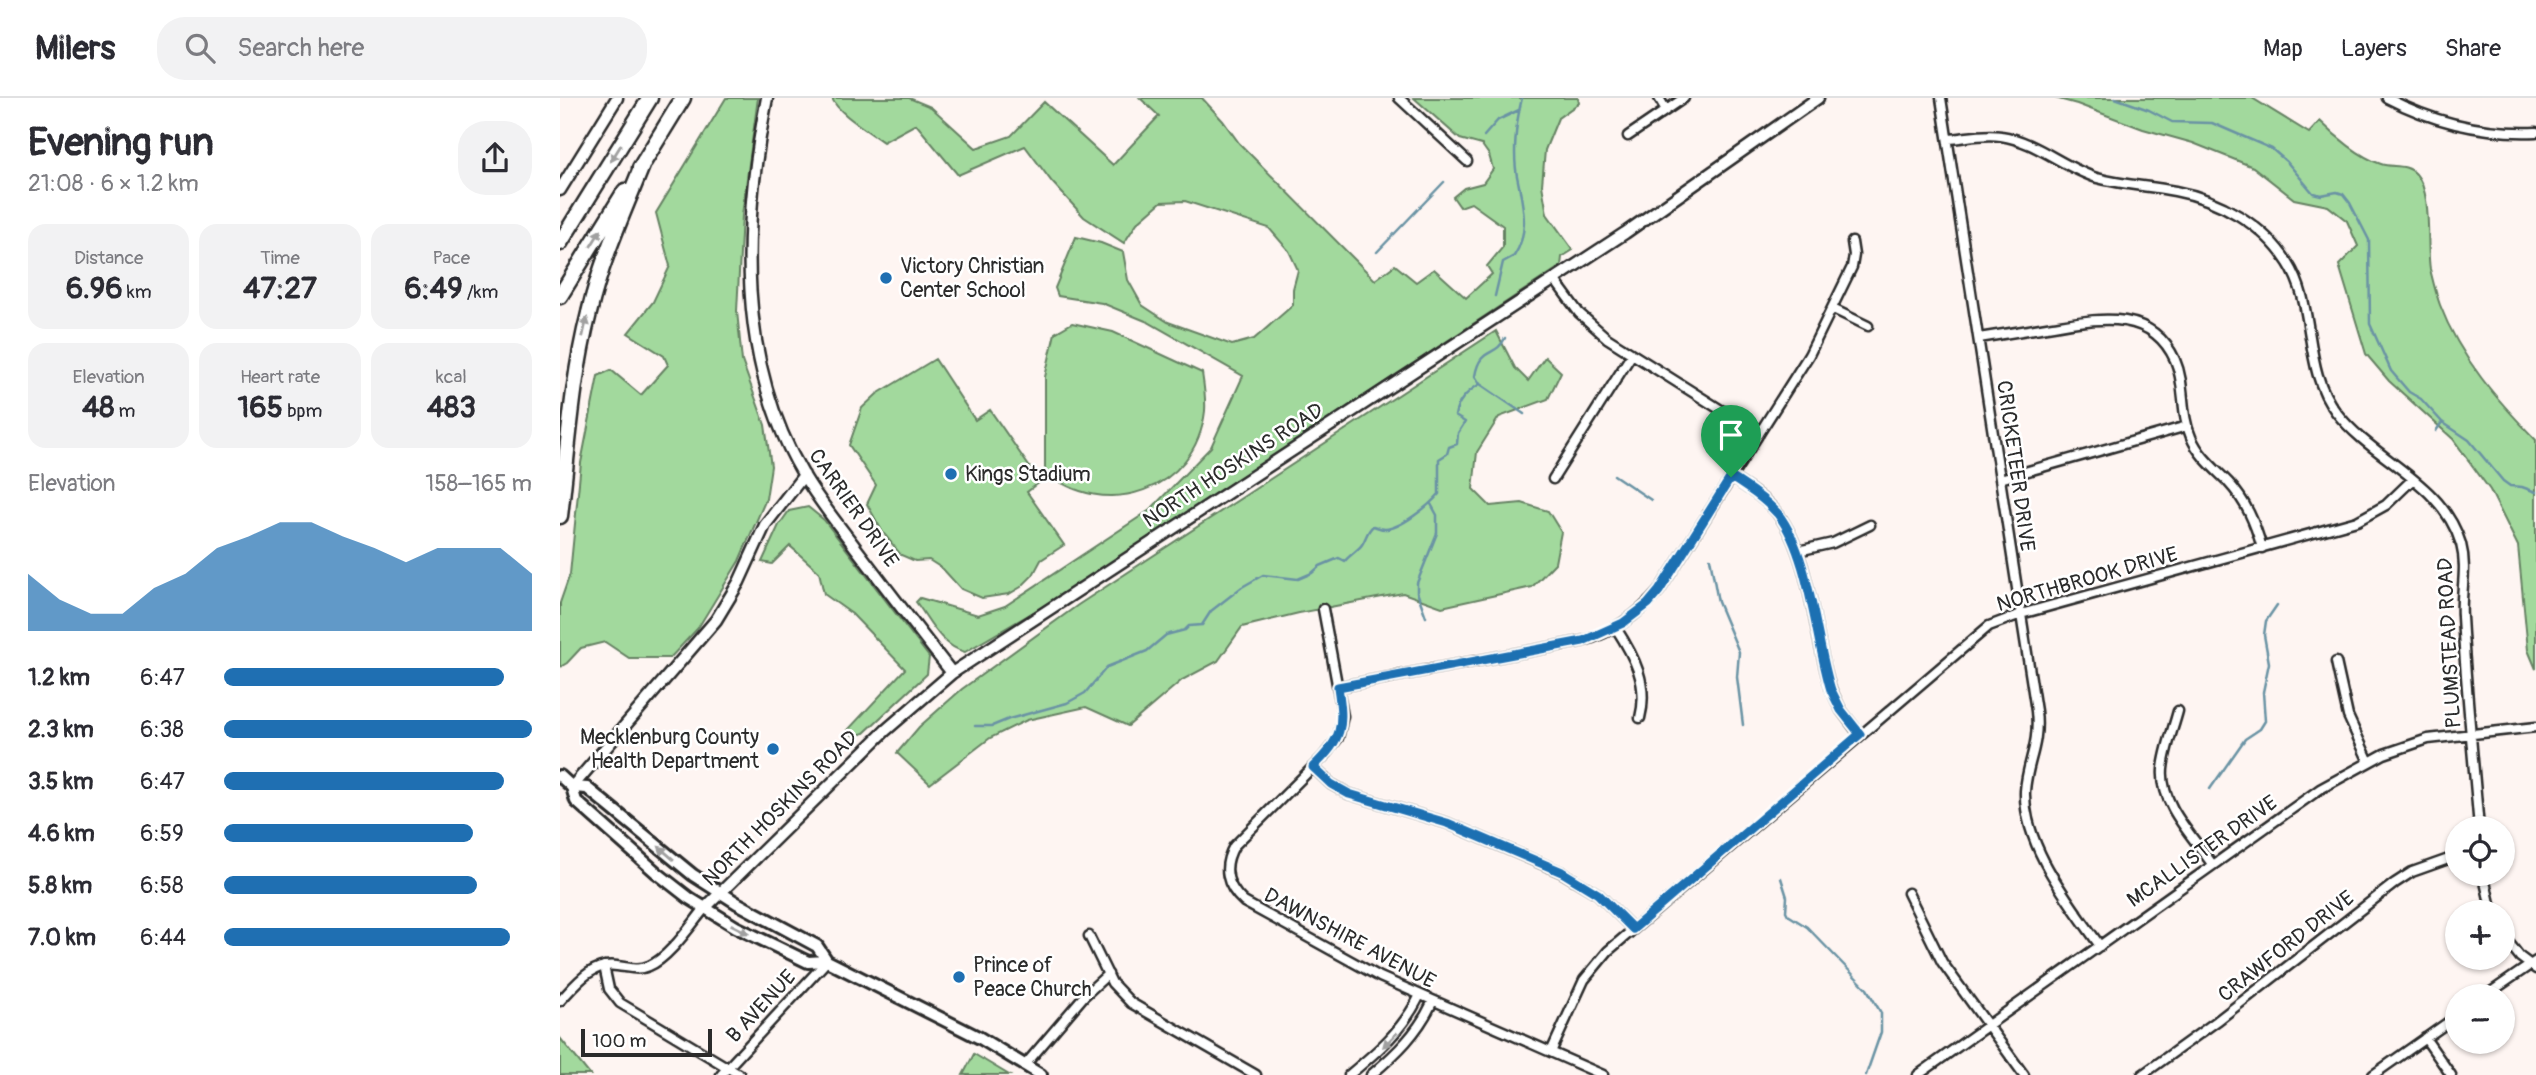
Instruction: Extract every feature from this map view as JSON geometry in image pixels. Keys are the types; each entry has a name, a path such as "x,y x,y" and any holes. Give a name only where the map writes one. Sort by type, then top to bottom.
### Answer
{"highway":[{"path":"560,243 650,98"},
{"path":"560,296 683,98"},
{"path":"560,516 578,365 589,313 603,267 644,161"},
{"path":"560,233 582,209"}],"main road":[{"path":"560,776 572,786 587,788 682,866 721,894 817,946 827,961"},
{"path":"572,786 576,801 663,878 705,908 736,927 808,962 827,961 943,1018 1041,1075"}],"street":[{"path":"560,190 618,98"},
{"name":"CARRIER DRIVE","path":"767,98 752,201 750,267 752,323 770,402 786,441 825,507 952,673"},
{"path":"1399,98 1467,161"},
{"path":"1659,98 1666,110"},
{"path":"1628,136 1685,98"},
{"name":"NORTH HOSKINS ROAD","path":"705,908 886,730 952,673 1625,233 1818,98"},
{"name":"CRICKETEER DRIVE","path":"1941,98 2038,728 2025,788 2028,819 2049,871 2100,946"},
{"path":"2387,98 2451,123 2502,132 2536,132"},
{"name":"PLUMSTEAD ROAD","path":"1948,139 1994,135 2012,138 2088,175 2120,184 2188,194 2219,205 2254,226 2278,249 2297,281 2318,378 2329,401 2354,432 2427,489 2444,509 2456,532 2466,571 2462,614 2478,816"},
{"path":"1338,687 1583,641 1616,628 1648,604 1659,591 1809,355 1852,267 1852,242"},
{"path":"1554,279 1591,325 1759,434"},
{"path":"1833,309 1868,326"},
{"path":"1979,338 2105,318 2131,321 2154,334 2172,353 2180,377 2187,426 2197,450 2244,502 2256,526 2262,548"},
{"path":"1553,479 1632,354"},
{"path":"2000,478 2187,426"},
{"path":"572,786 716,620 739,582 769,519 804,475"},
{"path":"1731,477 1772,508 1787,529 1798,551 1831,690 1841,710 1860,734"},
{"name":"NORTHBROOK DRIVE","path":"1551,1052 1589,972 1608,951 1976,635 2003,619 2262,548 2370,515 2386,506 2413,479"},
{"path":"1798,551 1833,543 1870,526"},
{"name":"DAWNSHIRE AVENUE","path":"1323,609 1338,687 1342,728 1332,748 1234,846 1227,861 1231,887 1244,902 1372,973 1603,1075"},
{"path":"1616,628 1636,663 1643,687 1640,718"},
{"path":"2336,662 2348,716 2369,762"},
{"path":"2178,711 2165,755 2164,788 2170,804 2212,864"},
{"name":"MCALLISTER DRIVE","path":"1918,1075 2320,789 2369,762 2428,739 2536,727"},
{"path":"1313,767 1331,784 1349,794 1447,823 1562,872 1598,894 1633,929"},
{"name":"CRAWFORD DRIVE","path":"2142,1075 2217,1021 2395,883 2412,872 2445,860"},
{"path":"1908,893 1942,962 2024,1075"},
{"path":"560,1001 588,973 604,966 636,969 655,963 666,955 705,908"},
{"path":"1089,936 1116,989 1131,1003 1256,1075"},
{"path":"2504,984 2534,965 2515,951"},
{"name":"B AVENUE","path":"724,1072 827,961"},
{"path":"604,966 609,989 620,1003 724,1072 740,1075"},
{"path":"1025,1065 1084,996 1108,974"},
{"path":"1353,1074 1404,1025 1420,995"},
{"path":"1371,1075 1417,1031 1433,1001"},
{"path":"2373,1075 2445,1024"},
{"path":"2424,1038 2451,1075"}],"green space":[{"path":"726,98 758,98 742,215 737,311 742,361 765,425 771,466 766,499 739,561 698,628 670,658 629,658 605,642 581,648 560,667 560,603 570,574 581,463 598,376 611,370 641,395 668,365 664,356 628,333 653,302 670,266 656,213"},
{"path":"832,98 909,98 931,107 976,148 1011,136 1044,102 1113,165 1159,116 1140,98 1202,98 1239,143 1375,280 1395,265 1416,282 1434,269 1466,298 1492,274 1487,266 1503,247 1503,226 1471,203 1460,207 1453,197 1464,188 1483,183 1493,169 1489,155 1482,145 1460,139 1414,98 1578,98 1579,103 1558,118 1545,150 1542,185 1547,214 1573,250 1562,257 1561,266 1056,599 965,652 949,644 937,632 916,602 920,598 978,615 1005,606 1150,510 1211,447 1243,376 1148,322 1102,303 1058,296 1055,288 1076,237 1123,252 1128,280 1142,305 1168,322 1232,345 1254,339 1293,305 1293,289 1298,270 1289,251 1269,228 1185,201 1161,202 1137,223 1124,243 1084,217 1052,182 1025,146 958,175 916,124 883,142 847,116"},
{"path":"2055,98 2252,98 2309,133 2320,121 2365,157 2381,164 2408,168 2416,174 2425,193 2427,206 2430,269 2448,324 2481,378 2536,440 2536,669 2528,650 2518,546 2490,490 2453,439 2389,381 2366,354 2339,265 2358,246 2347,221 2328,206 2294,199 2253,167 2193,143 2143,129"},
{"path":"1072,323 1113,332 1202,373 1205,411 1198,439 1184,461 1166,479 1144,490 1119,496 1094,494 1068,486 1045,471 1045,377 1055,333"},
{"path":"1496,331 1515,368 1528,381 1545,357 1561,372 1548,399 1499,417 1477,452 1473,489 1490,506 1522,503 1548,511 1561,532 1555,563 1532,587 1442,607 1403,593 1242,627 1218,661 1182,680 1128,726 1086,707 1027,720 990,738 930,784 897,753 919,727 962,689 1078,605"},
{"name":"Kings Stadium","path":"935,359 975,420 990,410 1040,482 1027,492 1064,545 1041,560 1033,575 1009,594 982,598 961,589 943,569 929,560 915,561 901,555 882,531 867,504 876,485 849,445 862,408 877,394"},
{"path":"808,507 824,520 929,657 927,674 864,733 854,736 847,731 905,669 852,614 824,594 819,572 790,546 772,564 762,562 779,525 789,511"},
{"path":"560,1038 590,1075 560,1075"},
{"path":"974,1054 1009,1075 963,1075"}],"waterway":[{"path":"1495,296 1503,262 1514,256 1524,228 1515,150 1522,98"},
{"path":"2115,98 2149,110 2172,122 2212,123 2272,149 2287,162 2313,193 2343,194 2369,240 2370,324 2391,371 2409,392 2421,399 2442,422 2469,440 2503,481 2510,486 2536,492"},
{"path":"1484,136 1498,120 1519,110"},
{"path":"1377,252 1444,182"},
{"path":"1505,338 1497,348 1484,356 1475,376 1480,384 1524,414"},
{"path":"975,726 992,726 1067,703 1085,693 1107,667 1147,651 1166,635 1185,630 1189,626 1202,625 1211,611 1263,575 1298,579 1339,558 1345,561 1361,546 1373,526 1391,528 1414,516 1439,494 1439,459 1447,454 1449,447 1457,444 1458,433 1465,422 1455,416 1456,411 1464,397 1480,384"},
{"path":"2436,431 2442,422"},
{"path":"1614,475 1651,500"},
{"path":"1426,617 1417,592 1417,583 1437,533 1437,515 1431,504"},
{"path":"1710,558 1718,602 1739,652 1737,677 1743,725"},
{"path":"2210,789 2245,739 2260,729 2265,721 2263,692 2269,663 2264,635 2266,621 2277,605"},
{"path":"1781,878 1787,897 1788,915 1807,927 1867,989 1881,1013 1881,1032 1866,1075"}],"place":[{"name":"Victory Christian Center School","path":"886,278"},
{"name":"Kings Stadium","path":"951,474"},
{"name":"Mecklenburg County Health Department","path":"773,749"},
{"name":"Prince of Peace Church","path":"959,977"}],"route":[{"path":"1731,477 1759,496 1778,514 1795,544 1831,690 1837,704 1860,734 1633,929 1598,894 1562,872 1447,823 1349,794 1331,784 1313,767 1332,748 1342,728 1338,687 1583,641 1602,635 1632,617 1659,591 1731,477"}]}
